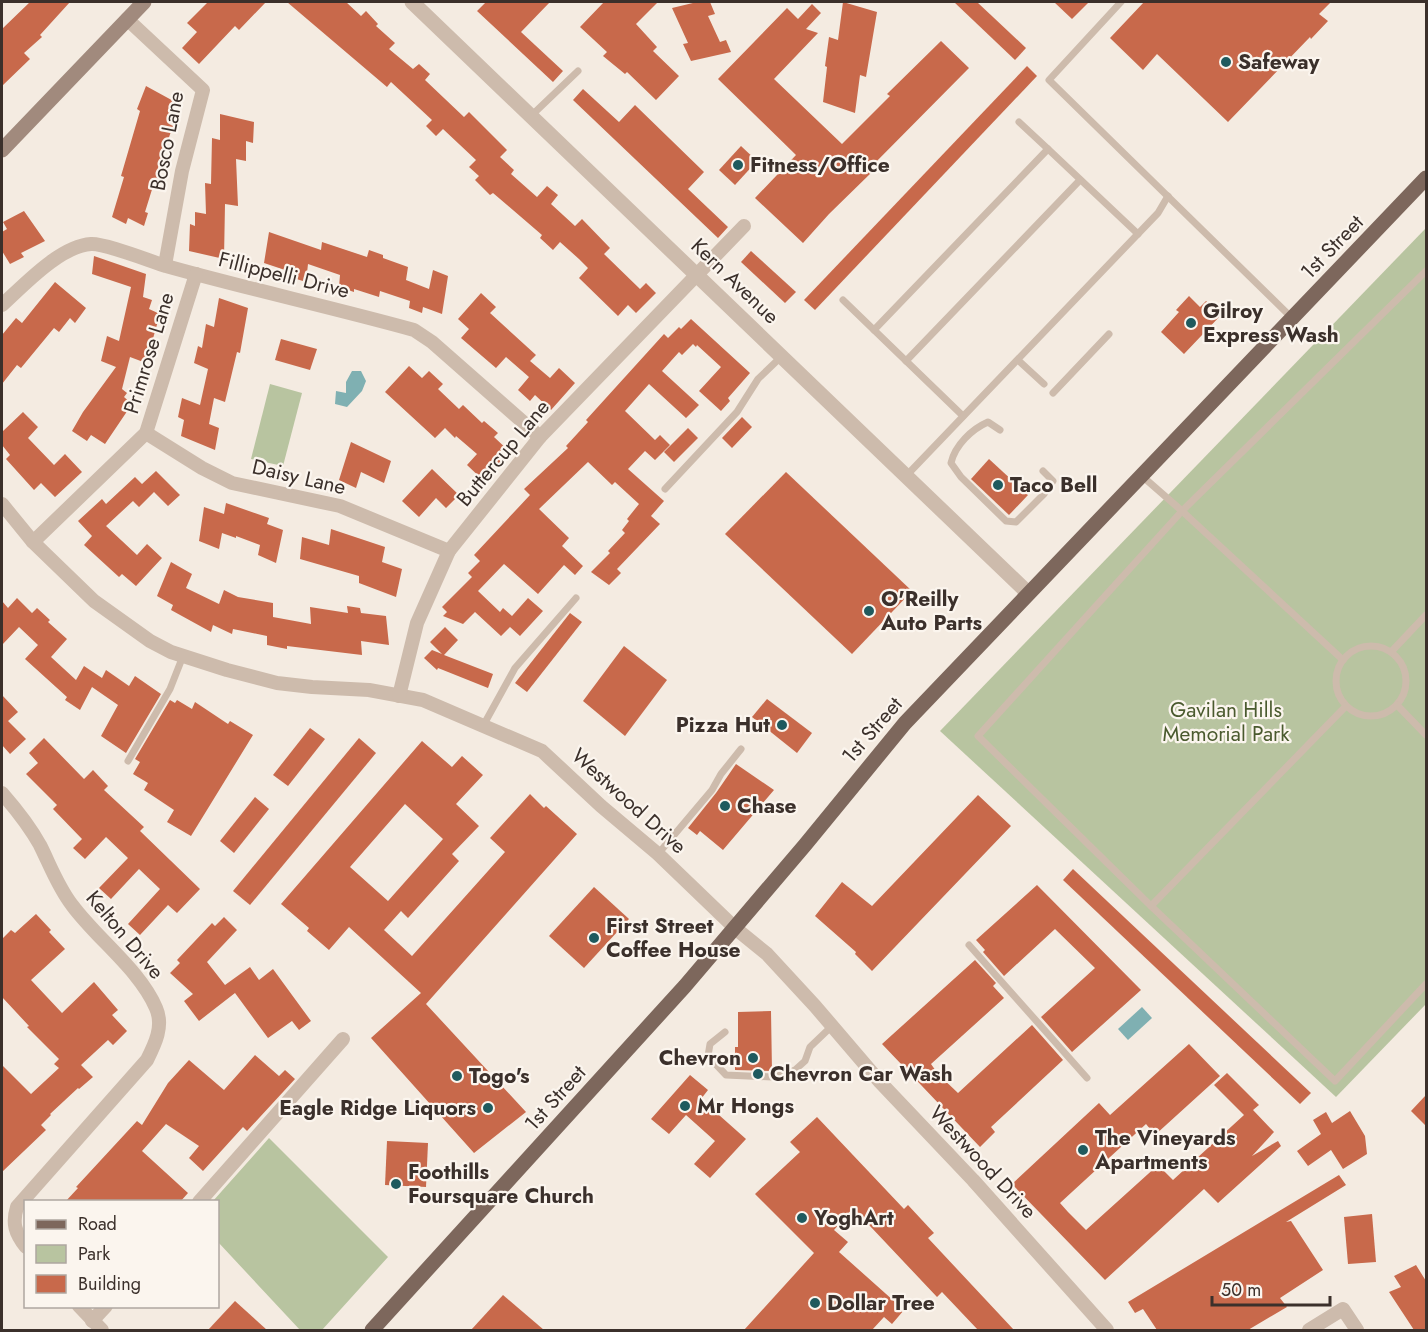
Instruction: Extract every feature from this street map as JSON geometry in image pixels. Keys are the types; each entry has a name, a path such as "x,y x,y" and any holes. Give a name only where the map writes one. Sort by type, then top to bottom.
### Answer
{"main road":[{"path":"2,150 144,2"},
{"name":"1st Street","path":"372,1330 647,1029 735,928 904,723 1426,178"}],"street":[{"name":"Kern Avenue","path":"412,2 1028,592"},
{"name":"Bosco Lane","path":"127,19 203,90 182,171 165,265"},
{"name":"Buttercup Lane","path":"399,696 417,623 449,551 540,437 744,226"},
{"name":"Fillippelli Drive","path":"2,305 39,272 74,248 93,244 196,274 414,330 432,342 540,437"},
{"name":"Primrose Lane","path":"33,542 146,433 196,274"},
{"name":"Daisy Lane","path":"146,433 202,468 232,483 340,506 449,551"},
{"name":"Westwood Drive","path":"2,504 33,542 94,601 150,641 183,656 277,683 369,690 423,700 542,751 601,806 658,854 735,928 767,954 880,1082 973,1180 1107,1330"},
{"name":"Kelton Drive","path":"2,793 31,830 71,904 98,937 141,982 157,1010 159,1024 156,1043 147,1060 17,1207 14,1218 15,1227 18,1237 24,1244"},
{"path":"201,1200 343,1039"},
{"path":"81,1308 97,1326 105,1308"},
{"path":"1309,1330 1343,1309 1357,1330"}],"lane":[{"path":"1121,2 1049,80 1293,318"},
{"path":"532,115 578,71"},
{"path":"1019,122 1138,234"},
{"path":"874,330 1048,149"},
{"path":"906,361 1080,180"},
{"path":"907,475 1158,213 1168,196"},
{"path":"1426,271 1182,511 978,736 1151,906 1335,1081 1426,984"},
{"path":"843,300 963,416"},
{"path":"1053,393 1108,334"},
{"path":"665,489 737,412 758,379 782,355"},
{"path":"1018,360 1044,384"},
{"path":"1000,430 988,422 977,427 953,452 951,463 961,477 1006,521 1016,522 1044,494 1053,481 1043,471"},
{"path":"1142,476 1343,660"},
{"path":"483,726 515,668 576,598"},
{"path":"1391,652 1426,615"},
{"path":"1364,647 1376,647 1391,652 1400,661 1405,672 1406,684 1403,696 1397,705 1387,713 1375,716 1363,716 1346,706 1339,696 1336,684 1343,660 1364,647"},
{"path":"128,761 170,689 183,656"},
{"path":"1397,705 1426,735"},
{"path":"1151,906 1346,706"},
{"path":"658,854 712,790 721,774 741,749"},
{"path":"969,945 1087,1078"},
{"path":"725,1032 710,1044 708,1056 726,1075 772,1077 795,1070 805,1061 810,1047 832,1026"}],"green space":[{"name":"Gavilan Hills Memorial Park","path":"1426,228 1426,1004 1336,1097 940,731"},
{"path":"270,384 302,393 283,466 251,459"},
{"path":"269,1138 388,1257 322,1330 300,1330 219,1243 219,1200 214,1200"}],"water":[{"path":"352,371 361,371 366,381 362,391 347,407 335,404 336,391 346,393 346,382"},
{"path":"1142,1007 1152,1018 1128,1040 1118,1029"}],"building":[{"path":"30,2 70,2 40,35 42,37 24,53 30,59 2,86 2,29"},
{"path":"208,2 266,2 239,30 235,26 199,64 182,48 197,32 187,23"},
{"path":"287,2 346,2 361,16 366,11 378,24 376,26 395,43 389,49 413,69 419,64 430,74 425,80 464,117 469,112 507,150 500,157 514,170 511,174 537,197 547,186 558,195 551,204 575,226 582,219 610,248 604,254 640,289 646,283 656,293 636,313 628,305 618,316 579,278 588,268 579,259 560,242 553,250 540,238 542,235 493,193 490,195 475,180 479,176 469,167 476,160 443,129 436,136 426,126 432,120 391,82 387,87"},
{"path":"486,2 550,2 521,32 563,71 553,82 477,11"},
{"path":"604,2 658,2 636,24 657,47 653,51 679,76 656,100 627,72 625,74 603,56 607,52 580,27"},
{"path":"697,2 710,2 715,14 708,16 720,42 726,40 731,52 691,61 683,44 688,43 672,8"},
{"path":"843,2 877,12 866,77 860,75 855,113 823,102 829,37 838,40"},
{"path":"954,2 977,2 1026,48 1015,60"},
{"path":"1054,2 1089,2 1072,19"},
{"name":"Safeway","path":"1144,2 1331,2 1319,14 1328,21 1228,122 1157,54 1143,70 1110,38"},
{"path":"812,4 821,13 806,29 818,33 774,79 842,144 890,96 887,94 941,41 969,68 869,169 872,172 803,243 755,198 796,155 718,79 787,8 798,19"},
{"path":"1027,66 1037,76 815,310 804,300"},
{"path":"146,86 177,103 169,124 173,126 158,168 160,169 156,185 154,183 145,212 148,213 144,226 128,218 126,224 112,217 140,111 137,109"},
{"path":"583,89 619,122 635,105 704,172 688,189 728,227 718,238 573,100"},
{"path":"220,114 254,122 253,143 246,141 246,161 236,159 238,206 225,204 224,259 189,251 190,224 195,226 195,212 206,214 205,183 211,184 212,138 220,140"},
{"name":"Fitness/Office","path":"741,146 757,161 735,185 719,170"},
{"path":"24,211 45,241 21,253 24,257 10,264 2,251 2,232 7,229 3,222"},
{"path":"269,232 321,250 322,242 367,257 369,250 408,267 406,280 429,289 433,270 448,276 442,314 423,307 422,313 409,308 410,301 380,291 379,297 339,287 340,275 308,264 306,282 287,276 288,271 264,263"},
{"path":"751,251 796,292 785,303 741,262"},
{"path":"94,256 146,274 143,297 152,300 149,309 160,314 146,363 130,357 122,389 127,393 124,397 132,404 105,444 91,435 87,441 72,431 116,367 101,361 107,336 119,341 131,287 92,274"},
{"path":"55,282 86,308 75,323 70,318 59,332 54,328 21,368 17,365 2,384 2,335 16,318 22,323"},
{"path":"481,293 496,307 490,313 536,355 530,361 550,378 559,368 575,383 551,410 535,395 530,401 518,390 529,377 506,357 496,368 461,338 469,329 458,319"},
{"name":"Gilroy Express Wash","path":"1189,296 1200,307 1206,301 1221,315 1184,354 1161,332 1179,312 1176,310"},
{"path":"219,298 248,308 240,353 237,352 225,402 214,398 209,424 219,428 215,450 181,436 184,420 178,417 182,398 200,405 208,369 194,363 198,346 202,348 206,324 214,327"},
{"path":"691,319 750,373 728,398 730,401 721,411 699,391 721,367 693,344 682,355 679,352 662,371 699,405 686,418 649,384 625,411 655,440 660,435 670,445 655,460 645,451 628,469 664,501 651,516 660,524 617,569 621,573 609,585 591,572 610,553 608,551 625,533 622,530 629,521 627,519 639,504 615,482 612,485 588,462 539,509 569,538 562,546 583,566 575,575 564,565 538,594 504,564 478,591 500,612 503,608 512,616 528,598 543,611 520,636 510,627 501,636 475,612 463,624 443,616 447,612 442,607 472,577 468,573 480,561 474,555 530,495 524,489 568,448 566,446 588,422 586,420 664,334 668,338"},
{"path":"281,339 317,349 310,370 275,360"},
{"path":"409,366 422,378 429,371 443,384 438,389 459,409 463,405 482,423 484,421 498,433 494,437 510,452 484,481 467,465 477,454 445,428 435,438 385,392"},
{"path":"23,412 38,427 28,438 54,465 65,454 82,472 55,497 41,483 34,490 6,459 10,455 2,445 2,432"},
{"path":"742,417 752,427 732,448 722,438"},
{"path":"688,428 698,438 674,462 664,452"},
{"path":"351,442 391,461 384,483 361,472 356,488 339,480"},
{"name":"Taco Bell","path":"989,459 1028,495 1009,515 971,479"},
{"path":"432,469 459,495 446,508 436,498 419,517 402,501"},
{"path":"156,471 180,495 168,506 154,492 139,507 133,501 106,526 137,555 147,544 162,558 136,586 122,574 119,577 84,545 92,536 78,521 102,499 106,504 135,477 142,484"},
{"path":"786,472 912,591 852,654 725,534"},
{"path":"226,503 269,518 267,524 283,530 276,563 258,555 260,545 236,536 236,538 222,533 219,549 199,541 204,507 224,514"},
{"path":"331,529 385,547 382,562 402,569 396,597 359,583 359,576 300,559 302,537 329,545"},
{"path":"171,562 192,574 186,588 219,604 224,590 238,597 273,603 273,617 311,624 310,607 348,613 347,606 360,608 361,613 386,616 389,645 361,641 362,655 287,646 287,649 267,645 267,636 233,629 232,634 213,625 211,632 171,610 173,605 157,596"},
{"path":"17,598 32,613 37,608 50,620 48,622 67,639 51,657 76,680 84,666 102,678 106,670 129,686 135,676 161,694 126,753 101,736 118,705 92,687 80,710 65,700 67,697 25,659 38,645 19,627 2,645 2,601 8,608"},
{"path":"570,613 582,622 527,692 515,683"},
{"path":"445,627 458,640 444,655 493,674 488,688 438,668 437,670 424,658 432,650 442,654 430,642"},
{"path":"624,646 667,680 625,736 583,701"},
{"path":"2,695 18,712 8,721 26,739 10,754 2,745"},
{"name":"Pizza Hut","path":"767,699 812,733 797,753 752,717"},
{"path":"170,700 175,703 177,700 192,709 195,702 228,724 230,721 253,735 191,836 167,822 174,810 144,790 148,783 133,774 140,762 135,759"},
{"path":"310,728 325,739 288,786 273,775"},
{"path":"44,738 84,779 93,770 108,786 104,790 144,827 140,831 200,889 177,913 168,905 140,935 128,924 160,889 139,869 111,899 99,888 128,858 106,837 85,859 73,848 82,839 53,809 57,805 26,774 38,763 29,753"},
{"path":"359,738 376,753 250,905 233,891"},
{"path":"422,741 452,767 462,756 483,775 456,804 479,826 452,854 459,861 408,918 401,911 384,930 412,956 505,852 490,838 530,794 544,808 546,806 577,834 426,1004 526,1112 474,1153 371,1038 421,993 349,927 329,950 307,931 309,928 281,904","holes":["405,804 443,839 388,901 350,867"]},
{"name":"Chase","path":"736,764 774,790 723,850 700,831 697,835 688,828"},
{"path":"978,795 1011,826 872,971 855,954 856,952 815,916 842,882 872,906"},
{"path":"255,797 269,809 234,853 220,841"},
{"path":"1073,869 1311,1093 1300,1104 1063,880"},
{"path":"1037,885 1141,990 1072,1052 1041,1017 1095,968 1055,929 1004,976 983,952 985,950 976,940"},
{"path":"594,887 629,919 584,968 549,936"},
{"path":"36,914 65,949 31,980 62,1013 94,982 118,1010 112,1015 127,1031 113,1045 108,1040 81,1065 93,1077 50,1114 41,1125 46,1130 2,1172 2,1065 31,1094 59,1068 54,1064 59,1059 27,1027 29,1026 2,997 2,939 11,930 15,933"},
{"path":"224,917 237,930 207,962 225,985 250,967 259,980 273,969 311,1021 299,1030 292,1021 268,1038 235,993 199,1021 184,1001 193,994 170,973 180,963 177,960 212,923 215,926"},
{"path":"975,960 996,983 993,986 1004,998 931,1064 938,1074 958,1093 1032,1025 1063,1060 991,1127 995,1132 980,1147 882,1044"},
{"path":"771,1011 772,1071 735,1070 735,1047 738,1047 738,1012"},
{"path":"1189,1044 1220,1076 1155,1135 1146,1124 1060,1203 1068,1212 1086,1230 1158,1165 1173,1180 1244,1115 1214,1085 1227,1073 1259,1105 1253,1110 1274,1132 1252,1156 1278,1141 1281,1146 1218,1203 1204,1189 1105,1280 1012,1184 1099,1103 1110,1115"},
{"path":"255,1055 279,1076 285,1070 295,1079 247,1131 243,1127 203,1171 189,1158 199,1146 166,1124 142,1151 188,1193 182,1200 67,1200 137,1121 142,1125 168,1083 189,1060 224,1090"},
{"path":"690,1075 708,1090 701,1099 746,1139 710,1178 694,1164 715,1141 686,1115 669,1134 651,1119"},
{"path":"1426,1095 1426,1126 1411,1111"},
{"path":"1350,1111 1365,1136 1367,1154 1343,1169 1331,1150 1308,1166 1297,1151 1321,1134 1313,1120 1326,1112 1332,1123"},
{"path":"817,1117 904,1209 908,1205 934,1233 928,1238 1014,1330 978,1330 942,1292 937,1297 853,1208 834,1230 848,1242 839,1252 904,1310 892,1324 884,1317 872,1330 744,1330 814,1253 755,1194 800,1152 790,1142"},
{"path":"387,1141 428,1143 426,1187 385,1185"},
{"path":"1339,1175 1346,1185 1286,1222 1291,1221 1323,1270 1280,1298 1287,1307 1248,1330 1157,1330 1143,1309 1135,1313 1128,1302"},
{"path":"1372,1214 1376,1262 1348,1264 1344,1217"},
{"path":"1416,1265 1426,1281 1426,1330 1414,1330 1389,1292 1401,1287 1394,1276"},
{"path":"503,1295 544,1330 471,1330"},
{"path":"235,1301 267,1330 208,1330"}],"place":[{"name":"Safeway","path":"1226,62"},
{"name":"Fitness/Office","path":"738,165"},
{"name":"Gilroy Express Wash","path":"1191,323"},
{"name":"Taco Bell","path":"998,485"},
{"name":"O'Reilly Auto Parts","path":"869,611"},
{"name":"Pizza Hut","path":"782,725"},
{"name":"Chase","path":"725,806"},
{"name":"First Street Coffee House","path":"594,938"},
{"name":"Chevron","path":"753,1058"},
{"name":"Chevron Car Wash","path":"758,1074"},
{"name":"Togo's","path":"457,1076"},
{"name":"Mr Hongs","path":"685,1106"},
{"name":"Eagle Ridge Liquors","path":"488,1108"},
{"name":"The Vineyards Apartments","path":"1083,1150"},
{"name":"Foothills Foursquare Church","path":"396,1184"},
{"name":"YoghArt","path":"802,1218"},
{"name":"Dollar Tree","path":"815,1303"}]}
